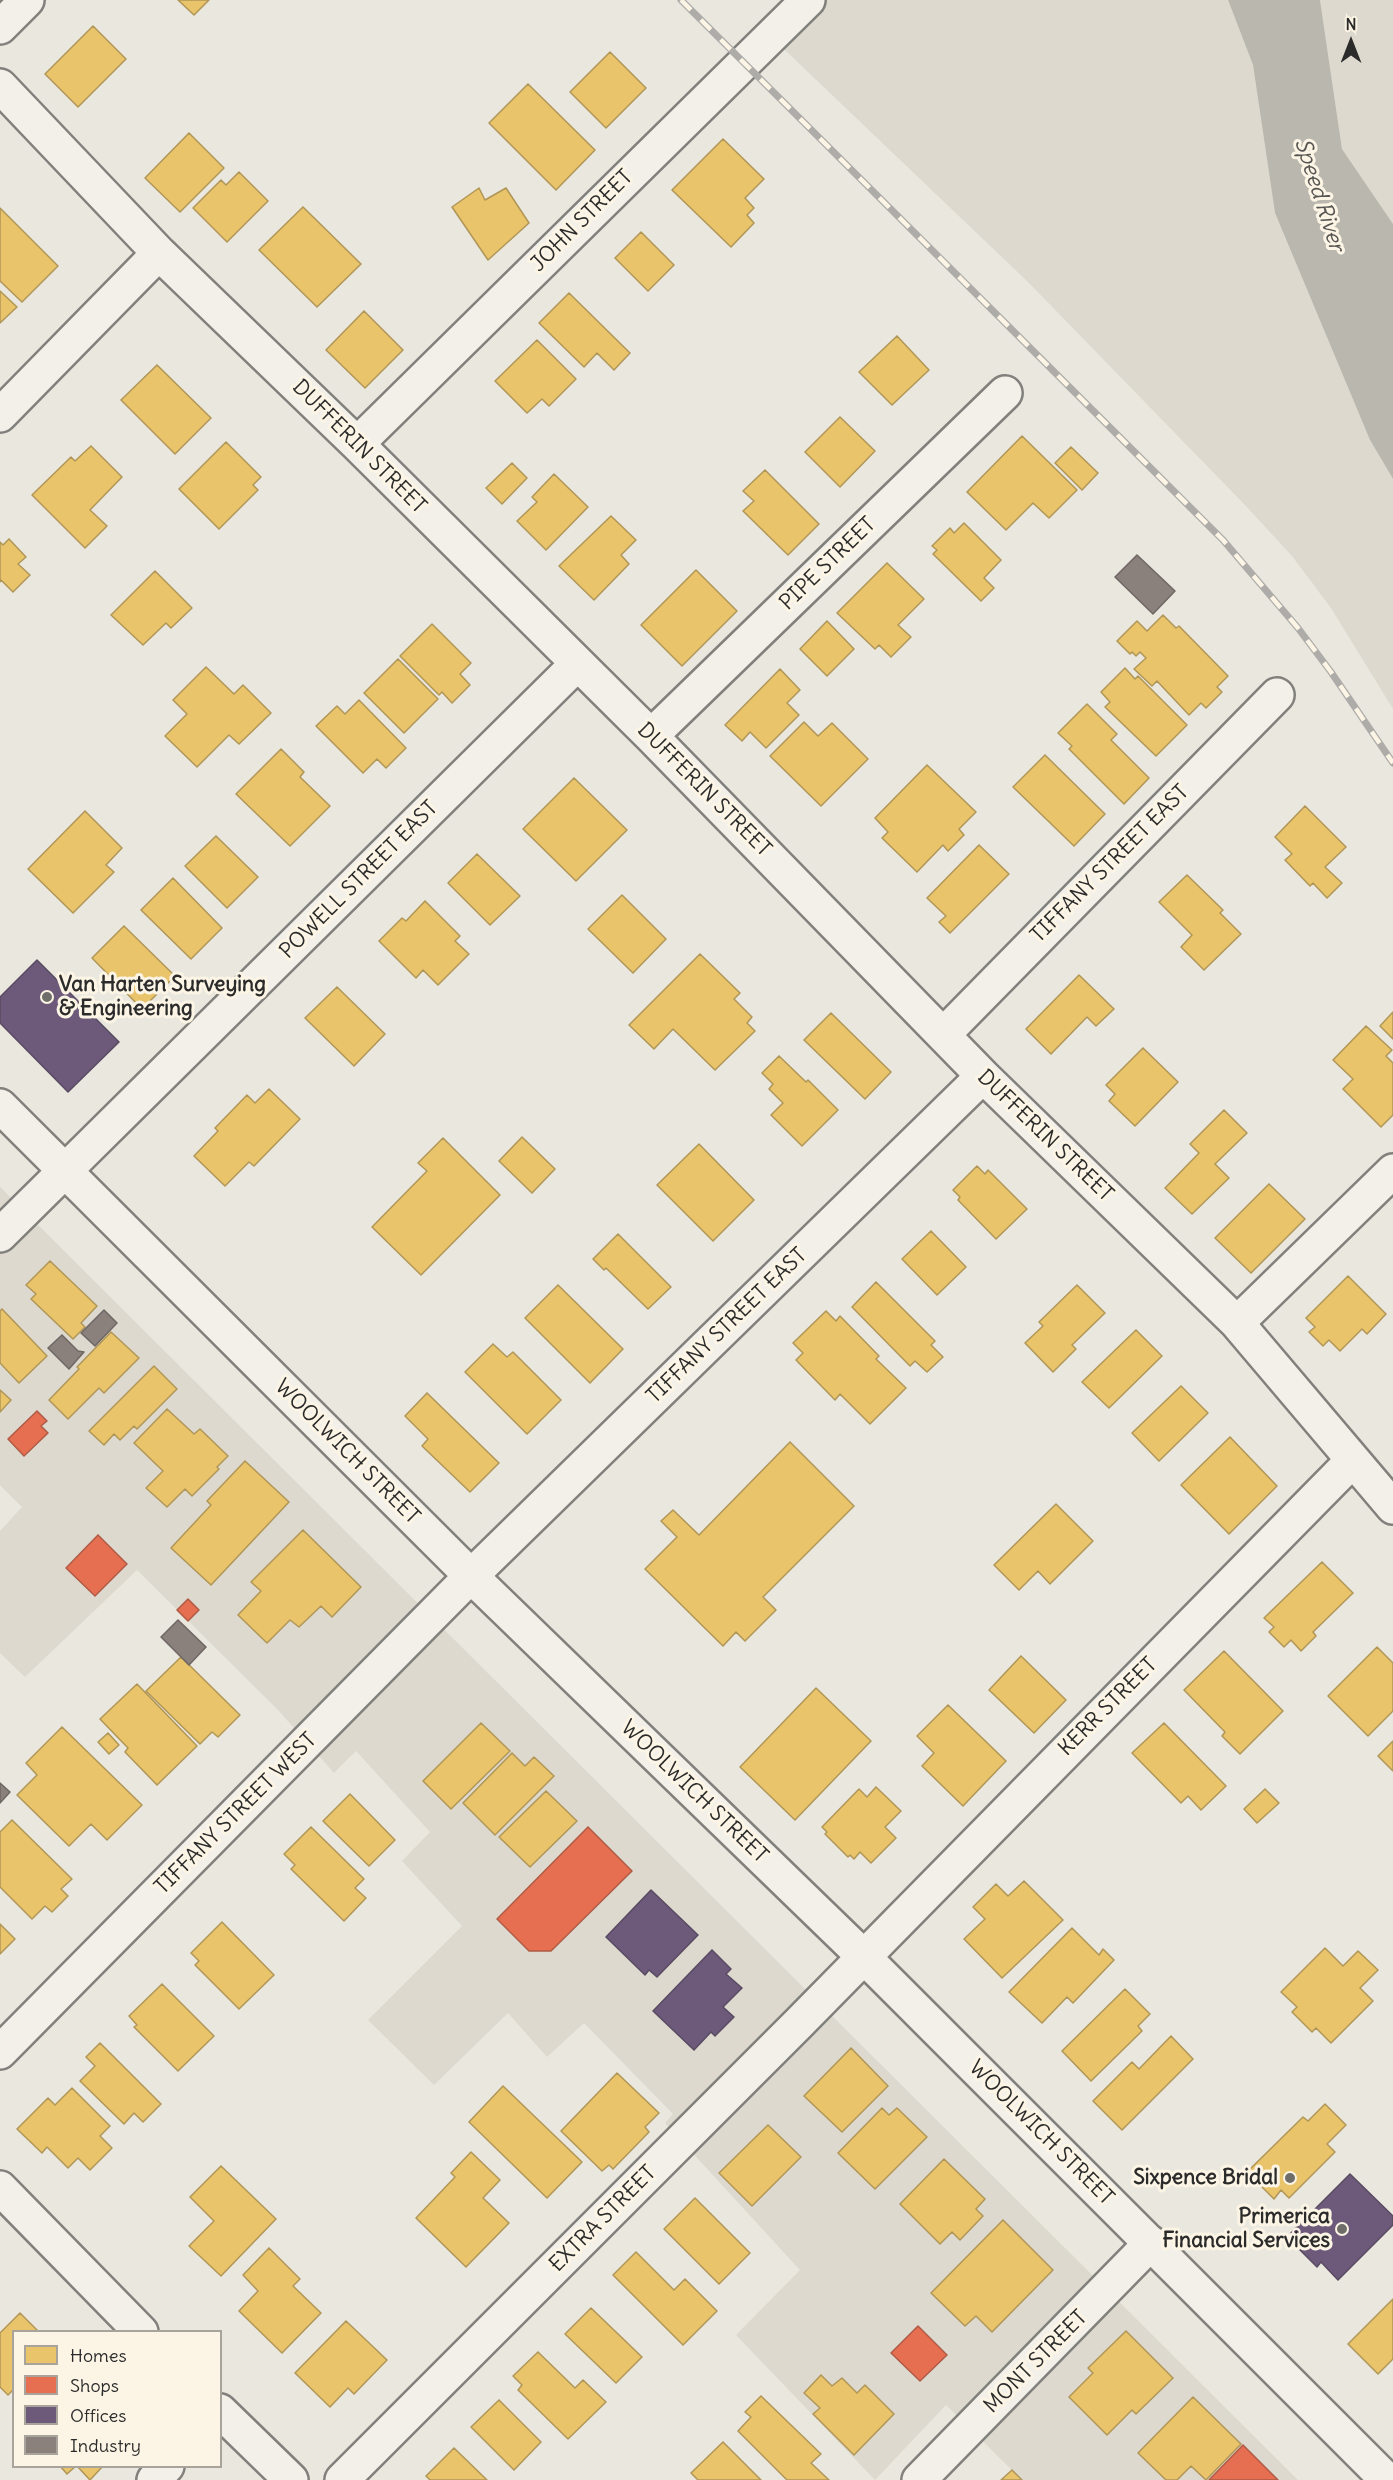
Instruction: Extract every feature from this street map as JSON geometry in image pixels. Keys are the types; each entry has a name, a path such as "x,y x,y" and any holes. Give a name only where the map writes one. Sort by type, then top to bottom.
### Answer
{"street":[{"path":"0,27 27,0"},
{"name":"JOHN STREET","path":"357,444 808,0"},
{"name":"DUFFERIN STREET","path":"0,86 159,253 357,444 651,736 983,1076 1237,1323 1393,1507"},
{"path":"0,415 159,253"},
{"name":"PIPE STREET","path":"651,736 1005,393"},
{"name":"POWELL STREET EAST","path":"0,1235 577,664"},
{"name":"TIFFANY STREET EAST","path":"944,1034 1277,695"},
{"name":"TIFFANY STREET EAST","path":"471,1576 983,1076"},
{"name":"WOOLWICH STREET","path":"0,1106 471,1576 863,1956 1387,2480"},
{"path":"1237,1323 1393,1171"},
{"name":"KERR STREET","path":"863,1956 1353,1460"},
{"name":"TIFFANY STREET WEST","path":"0,2052 471,1576"},
{"name":"EXTRA STREET","path":"342,2480 863,1956"},
{"path":"0,2188 140,2330"},
{"name":"MONT STREET","path":"920,2480 1151,2243"},
{"path":"222,2413 291,2480"},
{"path":"154,2480 165,2468"}],"shaded area":[{"path":"785,0 1228,0 1253,65 1275,213 1370,440 1393,479 1393,709 1331,608 1292,556 1244,504 1028,282 765,31"},
{"path":"1320,0 1393,0 1393,225 1342,149"},
{"path":"0,1187 1298,2480 1022,2480 946,2405 875,2480 736,2335 800,2270 665,2123 673,2114 584,2023 547,2057 508,2013 434,2085 368,2020 462,1926 402,1861 430,1832 356,1751 334,1773 278,1710 137,1570 25,1677 0,1653 0,1531 22,1507 0,1485"}],"water":[{"name":"Speed River","path":"1228,0 1320,0 1342,149 1393,224 1393,479 1370,440 1275,213 1253,65"}],"building: Homes":[{"path":"178,0 209,0 194,15"},
{"path":"93,26 126,59 78,107 45,74"},
{"path":"610,52 646,88 606,128 570,92"},
{"path":"528,84 595,150 556,190 489,123"},
{"path":"189,133 224,168 180,212 145,178"},
{"path":"723,139 764,179 745,198 754,208 747,215 754,223 731,247 672,190"},
{"path":"239,172 268,201 227,242 193,208 221,180 226,185"},
{"path":"479,188 485,200 506,188 529,223 488,260 452,207"},
{"path":"303,207 361,264 317,307 259,250"},
{"path":"0,208 58,266 22,302 0,281"},
{"path":"641,232 674,265 648,291 615,258"},
{"path":"0,291 17,307 0,323"},
{"path":"569,293 630,353 614,370 597,353 584,367 539,323"},
{"path":"364,311 403,350 365,388 326,350"},
{"path":"897,336 929,370 892,405 859,372"},
{"path":"537,340 576,379 549,406 542,399 527,413 495,381"},
{"path":"157,365 211,418 175,454 121,400"},
{"path":"840,417 875,451 840,487 805,452"},
{"path":"1022,436 1077,490 1049,518 1033,503 1006,530 967,492"},
{"path":"226,442 261,477 253,485 258,490 219,529 179,489"},
{"path":"91,446 122,477 90,510 107,526 85,548 32,495 71,457 75,461"},
{"path":"1071,447 1098,473 1082,490 1055,463"},
{"path":"512,463 527,478 502,504 486,488"},
{"path":"765,470 819,524 788,555 743,511 754,501 743,491"},
{"path":"554,474 588,507 546,550 517,521 537,502 532,497"},
{"path":"611,516 636,540 621,555 629,564 594,600 559,566"},
{"path":"964,523 1001,560 984,578 994,588 981,601 933,554 937,550 932,546 950,528 954,533"},
{"path":"9,539 26,557 18,564 30,575 13,592 1,580 0,582 0,542 3,545"},
{"path":"887,563 924,599 898,625 911,637 891,657 879,645 875,649 837,613"},
{"path":"696,570 737,611 682,666 641,625"},
{"path":"155,571 192,608 171,628 166,623 143,645 111,615"},
{"path":"1163,615 1176,628 1179,626 1228,676 1217,687 1222,692 1206,708 1201,703 1189,715 1157,681 1152,686 1134,669 1146,658 1140,652 1136,656 1132,652 1130,654 1117,641 1137,621 1147,631"},
{"path":"827,621 854,649 827,676 800,649"},
{"path":"432,624 471,663 460,674 470,685 452,703 442,692 439,695 400,656"},
{"path":"398,659 438,699 404,733 364,693"},
{"path":"206,667 234,694 243,685 271,713 239,744 229,735 197,767 165,736 187,714 173,700"},
{"path":"1125,668 1135,679 1138,676 1187,725 1156,756 1105,707 1110,702 1101,692"},
{"path":"780,669 800,690 787,703 799,715 766,748 750,732 742,741 725,725"},
{"path":"359,700 406,748 386,768 377,759 363,773 316,726 337,706 345,714"},
{"path":"1087,704 1117,734 1111,740 1149,778 1124,804 1069,749 1072,746 1058,733"},
{"path":"804,722 818,736 832,723 868,759 821,806 770,756"},
{"path":"281,749 304,772 300,777 330,806 290,846 236,794"},
{"path":"1045,755 1105,814 1074,846 1013,787"},
{"path":"927,765 976,812 959,829 964,835 948,851 943,845 917,872 882,838 888,832 875,818"},
{"path":"574,778 627,830 576,881 523,829"},
{"path":"1305,806 1346,847 1325,867 1342,883 1327,898 1313,883 1310,886 1285,860 1292,854 1275,837"},
{"path":"85,811 122,848 106,865 114,872 73,913 28,869"},
{"path":"216,836 258,877 227,908 185,866"},
{"path":"979,845 1009,874 950,933 939,922 946,916 927,898"},
{"path":"477,854 520,896 490,925 448,883"},
{"path":"1187,875 1223,910 1220,913 1241,934 1204,970 1181,947 1192,935 1159,902"},
{"path":"173,878 222,928 191,959 141,910"},
{"path":"622,895 666,939 633,973 588,929"},
{"path":"425,901 460,936 455,941 469,954 438,985 423,970 416,978 379,941 402,918 406,921"},
{"path":"124,926 175,976 142,1009 92,958"},
{"path":"700,954 740,993 734,999 752,1017 747,1023 755,1031 715,1070 673,1029 654,1049 629,1025"},
{"path":"1079,975 1114,1009 1096,1026 1087,1017 1051,1054 1026,1029"},
{"path":"337,987 385,1034 354,1066 305,1018"},
{"path":"1393,1012 1393,1039 1380,1026"},
{"path":"831,1013 891,1072 865,1099 804,1040"},
{"path":"1366,1026 1392,1050 1386,1056 1393,1063 1393,1115 1381,1127 1343,1089 1353,1079 1333,1060"},
{"path":"1143,1048 1178,1082 1135,1126 1109,1101 1115,1094 1106,1085"},
{"path":"779,1056 806,1082 808,1080 838,1110 802,1146 771,1115 783,1103 769,1089 773,1084 762,1073"},
{"path":"269,1089 300,1119 254,1166 249,1162 225,1186 194,1156 218,1131 215,1128 247,1095 255,1103"},
{"path":"1224,1110 1247,1133 1215,1164 1229,1178 1192,1214 1165,1188 1199,1153 1190,1144"},
{"path":"522,1137 555,1169 532,1193 499,1161"},
{"path":"443,1138 500,1195 421,1275 372,1227 427,1171 418,1163"},
{"path":"699,1144 754,1200 713,1241 657,1185"},
{"path":"977,1166 985,1174 988,1170 1027,1209 996,1239 958,1200 960,1197 953,1190"},
{"path":"1269,1184 1305,1219 1251,1273 1215,1238"},
{"path":"931,1231 966,1267 937,1295 902,1259"},
{"path":"618,1234 671,1287 648,1309 606,1268 604,1270 593,1259"},
{"path":"50,1261 97,1306 81,1323 85,1327 73,1339 31,1299 36,1294 26,1285"},
{"path":"1348,1276 1386,1314 1367,1334 1362,1329 1340,1351 1329,1340 1323,1346 1309,1332 1315,1327 1306,1318"},
{"path":"876,1282 935,1341 931,1345 943,1357 927,1372 915,1361 910,1366 852,1307"},
{"path":"558,1285 623,1349 590,1383 525,1318"},
{"path":"1077,1285 1105,1313 1072,1345 1076,1349 1053,1372 1025,1343 1043,1326 1039,1322"},
{"path":"2,1309 47,1356 19,1383 0,1363 0,1311"},
{"path":"826,1311 836,1321 840,1316 879,1356 876,1359 906,1388 870,1424 840,1394 835,1400 796,1360 803,1353 793,1343"},
{"path":"1136,1330 1162,1356 1109,1408 1082,1382"},
{"path":"111,1332 139,1358 104,1393 99,1388 68,1419 49,1400"},
{"path":"493,1344 507,1357 513,1352 561,1400 527,1434 465,1372"},
{"path":"154,1366 177,1389 137,1429 134,1426 120,1440 114,1434 104,1445 89,1431"},
{"path":"1181,1386 1208,1413 1159,1461 1132,1433"},
{"path":"0,1390 11,1400 0,1412"},
{"path":"427,1393 499,1463 470,1492 422,1446 428,1439 405,1416"},
{"path":"167,1409 194,1434 200,1429 228,1456 217,1467 219,1469 192,1496 185,1489 167,1507 146,1488 163,1471 134,1443"},
{"path":"1230,1437 1277,1486 1229,1534 1181,1485"},
{"path":"790,1442 854,1506 763,1597 776,1610 745,1641 736,1632 723,1646 645,1569 677,1537 661,1521 673,1510 699,1535"},
{"path":"245,1461 289,1502 211,1585 171,1548 211,1505 207,1501"},
{"path":"1056,1504 1093,1541 1050,1584 1038,1571 1019,1590 994,1565"},
{"path":"303,1530 361,1587 332,1617 321,1606 299,1627 290,1620 267,1643 238,1615 261,1591 251,1582"},
{"path":"1322,1562 1353,1593 1313,1632 1316,1636 1301,1651 1291,1640 1284,1647 1269,1632 1274,1627 1264,1618"},
{"path":"1377,1647 1393,1663 1393,1711 1368,1736 1328,1696"},
{"path":"1224,1651 1283,1711 1240,1754 1222,1736 1225,1732 1184,1690"},
{"path":"1021,1656 1066,1700 1034,1733 989,1690"},
{"path":"181,1657 240,1715 218,1737 212,1732 200,1744 146,1691"},
{"path":"137,1684 197,1746 157,1785 125,1752 128,1748 100,1719"},
{"path":"816,1688 871,1741 795,1820 740,1767"},
{"path":"948,1705 1006,1761 963,1806 922,1766 934,1753 917,1736"},
{"path":"481,1723 510,1751 451,1809 423,1781"},
{"path":"1164,1723 1226,1786 1201,1810 1188,1796 1181,1803 1132,1753"},
{"path":"62,1727 142,1805 107,1840 91,1824 69,1846 17,1795 37,1775 26,1763"},
{"path":"108,1733 119,1745 109,1754 98,1742"},
{"path":"1393,1741 1393,1771 1378,1756"},
{"path":"512,1753 525,1766 534,1757 554,1776 495,1835 463,1803"},
{"path":"876,1787 901,1811 885,1827 896,1838 871,1863 860,1852 854,1859 850,1855 848,1857 825,1834 827,1832 822,1827 859,1789 867,1797"},
{"path":"1265,1789 1279,1803 1257,1823 1244,1809"},
{"path":"546,1791 577,1821 530,1867 499,1837"},
{"path":"350,1794 395,1840 369,1866 323,1821"},
{"path":"12,1820 72,1879 61,1889 68,1896 52,1912 45,1906 32,1919 0,1887 0,1832"},
{"path":"311,1827 364,1879 355,1888 366,1898 344,1921 291,1869 295,1865 284,1854"},
{"path":"1024,1881 1063,1920 1002,1978 964,1939 985,1919 973,1907 996,1884 1008,1896"},
{"path":"222,1922 274,1975 239,2009 195,1965 199,1961 191,1953"},
{"path":"0,1924 15,1939 0,1954"},
{"path":"1072,1928 1099,1955 1103,1949 1114,1960 1073,2003 1067,1997 1042,2023 1009,1992"},
{"path":"1325,1948 1343,1966 1358,1951 1378,1970 1360,1988 1373,2001 1331,2043 1316,2028 1312,2032 1292,2012 1297,2007 1281,1992"},
{"path":"162,1984 214,2036 178,2071 134,2027 137,2025 129,2016"},
{"path":"1125,1989 1150,2014 1138,2026 1142,2031 1091,2081 1062,2051"},
{"path":"1171,2036 1193,2059 1122,2130 1093,2101 1132,2062 1139,2069"},
{"path":"100,2043 161,2104 143,2122 134,2113 124,2124 80,2081 95,2066 86,2057"},
{"path":"851,2048 888,2086 842,2132 804,2096"},
{"path":"617,2073 659,2113 645,2127 649,2132 613,2169 609,2165 602,2171 561,2131"},
{"path":"503,2086 582,2162 547,2198 469,2122"},
{"path":"72,2088 110,2126 100,2136 112,2148 90,2170 78,2158 68,2168 47,2147 42,2153 17,2129 48,2098 55,2105"},
{"path":"1325,2104 1346,2125 1327,2144 1335,2152 1289,2198 1281,2190 1274,2199 1247,2172 1303,2117 1308,2121"},
{"path":"882,2108 889,2115 897,2108 927,2137 875,2189 838,2153"},
{"path":"768,2125 801,2157 752,2206 719,2173"},
{"path":"471,2152 500,2180 483,2198 509,2223 466,2267 416,2218 455,2177 451,2173"},
{"path":"944,2159 985,2199 976,2209 983,2216 960,2240 952,2232 940,2244 900,2204"},
{"path":"221,2166 276,2219 221,2276 189,2246 214,2221 190,2197"},
{"path":"695,2198 750,2253 719,2284 664,2229"},
{"path":"1003,2220 1053,2270 992,2332 976,2316 965,2326 931,2293"},
{"path":"269,2248 300,2279 293,2286 321,2313 282,2353 239,2311 258,2291 243,2275"},
{"path":"636,2252 674,2290 685,2279 717,2311 683,2345 613,2275"},
{"path":"1393,2299 1393,2359 1378,2374 1348,2344"},
{"path":"591,2308 642,2357 616,2383 565,2334"},
{"path":"20,2313 37,2330 12,2330 12,2391 8,2395 0,2387 0,2333"},
{"path":"346,2321 387,2360 354,2394 348,2388 330,2407 295,2373"},
{"path":"1126,2331 1173,2378 1136,2414 1132,2410 1107,2435 1069,2397 1093,2373 1088,2368"},
{"path":"538,2352 575,2388 583,2380 606,2402 568,2439 518,2390 522,2385 513,2376"},
{"path":"821,2375 832,2386 842,2378 857,2393 865,2385 894,2414 854,2455 813,2414 820,2408 804,2393"},
{"path":"761,2396 821,2454 811,2463 829,2480 787,2480 738,2431 751,2417 745,2412"},
{"path":"1193,2397 1241,2444 1206,2480 1191,2466 1177,2480 1166,2480 1138,2453"},
{"path":"499,2400 541,2442 514,2470 471,2427"},
{"path":"723,2442 761,2480 698,2480 691,2473"},
{"path":"454,2448 487,2480 430,2480 426,2476"},
{"path":"62,2468 74,2468 67,2474"},
{"path":"79,2468 101,2468 90,2480"},
{"path":"1012,2470 1022,2480 1001,2480"}],"building: Shops":[{"path":"37,1411 47,1421 41,1426 48,1433 24,1456 8,1439"},
{"path":"98,1535 127,1564 95,1596 66,1568"},
{"path":"188,1599 199,1610 188,1621 177,1610"},
{"path":"588,1827 632,1871 551,1951 529,1951 497,1919"},
{"path":"918,2326 947,2355 920,2381 891,2353"},
{"path":"1243,2445 1278,2480 1209,2480"}],"building: Offices":[{"path":"37,960 119,1042 68,1092 0,1023 0,997"},
{"path":"651,1890 698,1935 657,1977 649,1970 645,1975 606,1937"},
{"path":"712,1950 731,1969 726,1974 742,1988 723,2007 734,2017 715,2036 711,2032 694,2050 653,2011"},
{"name":"Primerica Financial Services","path":"1350,2174 1393,2216 1393,2225 1338,2280 1321,2262 1317,2267 1300,2250 1304,2246 1291,2233"}],"building: Industry":[{"path":"1137,555 1175,591 1153,614 1115,577"},
{"path":"104,1310 117,1323 95,1346 81,1333"},
{"path":"62,1335 78,1351 84,1352 69,1369 48,1348"},
{"path":"178,1620 206,1647 189,1665 161,1637"},
{"path":"0,1783 10,1792 0,1803"}],"railway":[{"path":"681,0 1223,540 1298,628 1393,763"}],"place":[{"name":"Van Harten Surveying & Engineering","path":"47,997"},
{"name":"Sixpence Bridal","path":"1290,2178"},
{"name":"Primerica Financial Services","path":"1342,2229"}]}
